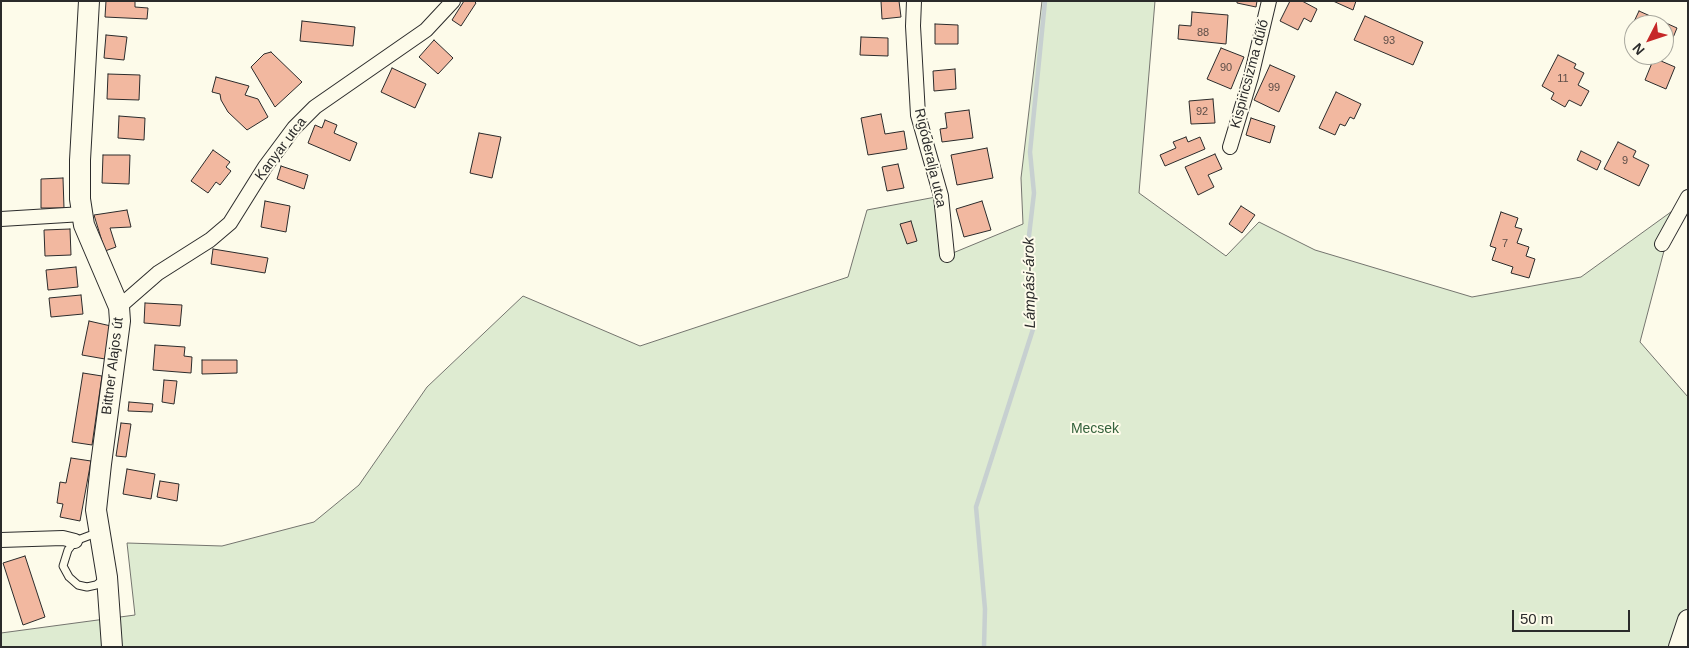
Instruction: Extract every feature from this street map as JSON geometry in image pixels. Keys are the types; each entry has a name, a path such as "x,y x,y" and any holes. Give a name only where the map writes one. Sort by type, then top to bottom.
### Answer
{"street":[{"name":"Bittner Alajos út","path":"89,1 80,160 80,199 88,233 119,307 120,321 96,510 107,577 112,647"},
{"name":"Kanyar utca","path":"119,307 158,273 210,240 230,223 265,167 294,128 315,106 426,30 453,1"},
{"name":"Rigóderalja utca","path":"914,1 913,26 918,115 941,196 948,255"},
{"name":"Kispiricsizma dűlő","path":"1230,147 1251,77 1269,1"},
{"path":"1662,244 1688,197"},
{"path":"1,219 83,214"},
{"path":"1,540 63,538 75,541"},
{"path":"1679,647 1688,620"}],"lane":[{"path":"99,532 75,541 68,550 63,566 78,585 96,585 107,577"}],"green space":[{"name":"Mecsek","path":"1042,1 1155,1 1139,193 1226,256 1259,222 1315,250 1472,297 1581,277 1675,209 1640,342 1688,397 1688,647 1,647 1,633 135,615 127,543 222,546 314,522 359,485 427,387 523,296 640,346 848,277 867,210 941,196 948,255 1023,224 1021,178"}],"building":[{"path":"106,1 135,1 135,7 148,8 147,19 105,17"},
{"path":"464,1 474,1 476,3 461,26 452,20"},
{"path":"881,1 899,1 901,17 882,19"},
{"path":"1237,1 1257,1 1256,7 1237,3"},
{"path":"1290,1 1302,1 1317,9 1311,22 1304,18 1298,30 1280,21"},
{"path":"1333,1 1356,1 1353,10"},
{"path":"1639,11 1648,15 1637,15"},
{"path":"1192,12 1228,15 1226,44 1178,39 1179,25 1191,26"},
{"path":"1365,16 1423,42 1413,65 1354,40"},
{"path":"302,21 355,27 353,46 300,41"},
{"path":"935,24 958,25 958,44 935,44"},
{"path":"106,35 127,37 124,60 104,58"},
{"path":"861,37 888,38 888,56 860,55"},
{"path":"434,40 453,58 438,74 419,57"},
{"path":"1221,48 1244,57 1231,89 1207,79"},
{"path":"271,52 302,82 275,107 251,67 264,54"},
{"path":"1558,55 1576,64 1574,68 1584,73 1578,85 1589,91 1581,106 1569,100 1565,107 1551,99 1554,93 1542,86"},
{"path":"1270,65 1295,76 1279,112 1254,100"},
{"path":"1651,65 1670,65 1675,67 1666,89 1645,80"},
{"path":"392,68 426,84 415,108 381,92"},
{"path":"955,69 956,89 934,91 933,71"},
{"path":"108,74 140,75 139,100 107,99"},
{"path":"216,77 249,86 245,95 258,99 268,117 247,130 228,112 221,100 220,94 212,92"},
{"path":"1336,92 1361,104 1354,119 1350,117 1345,126 1340,124 1335,135 1319,128"},
{"path":"1213,99 1215,123 1191,124 1189,101"},
{"path":"969,110 973,138 942,142 940,129 947,128 945,113"},
{"path":"881,114 885,134 904,131 907,149 868,155 861,118"},
{"path":"119,116 145,118 144,140 118,138"},
{"path":"1251,118 1275,126 1270,143 1246,135"},
{"path":"325,120 337,125 334,133 357,143 350,161 308,143 315,125 322,128"},
{"path":"479,133 501,137 492,178 470,173"},
{"path":"1186,137 1188,142 1200,137 1205,149 1165,166 1160,155 1176,148 1173,142"},
{"path":"1618,142 1636,151 1633,157 1649,165 1639,186 1604,169"},
{"path":"987,148 993,178 957,185 951,155"},
{"path":"213,150 230,162 226,167 231,171 220,185 216,182 208,193 191,181"},
{"path":"1581,151 1601,161 1597,170 1577,160"},
{"path":"1215,154 1222,169 1208,175 1214,187 1198,195 1185,167"},
{"path":"103,155 130,155 129,184 102,183"},
{"path":"898,164 904,188 887,191 882,167"},
{"path":"281,166 308,175 304,189 277,179"},
{"path":"63,178 64,208 41,208 41,179"},
{"path":"265,201 290,206 286,232 261,227"},
{"path":"982,201 991,230 964,237 956,209"},
{"path":"1241,206 1255,215 1242,233 1229,224"},
{"path":"127,210 131,227 110,228 116,247 105,251 94,215"},
{"path":"1501,212 1518,218 1515,227 1522,229 1517,243 1529,247 1526,256 1535,259 1529,278 1511,273 1513,267 1492,260 1496,248 1490,246"},
{"path":"911,221 917,241 907,244 900,224"},
{"path":"70,229 71,255 45,256 44,230"},
{"path":"213,249 268,258 265,273 211,264"},
{"path":"76,267 78,287 48,290 46,270"},
{"path":"81,295 83,314 51,317 49,298"},
{"path":"145,303 182,305 180,326 144,323"},
{"path":"89,321 111,326 105,359 82,355"},
{"path":"155,345 185,347 184,356 192,357 191,373 153,370"},
{"path":"202,360 237,360 237,373 202,374"},
{"path":"83,373 102,376 92,445 72,442"},
{"path":"164,380 177,381 174,404 162,402"},
{"path":"129,402 153,404 152,412 128,411"},
{"path":"121,423 131,424 126,457 116,456"},
{"path":"71,458 91,461 80,521 60,517 63,504 57,503 60,482 66,483"},
{"path":"127,469 155,474 151,499 123,494"},
{"path":"160,481 179,484 177,501 157,497"},
{"path":"25,556 45,617 23,625 3,563"}],"waterway":[{"name":"Lámpási-árok","path":"984,647 985,609 976,507 1034,326 1028,244 1034,193 1030,152 1045,1"}]}
